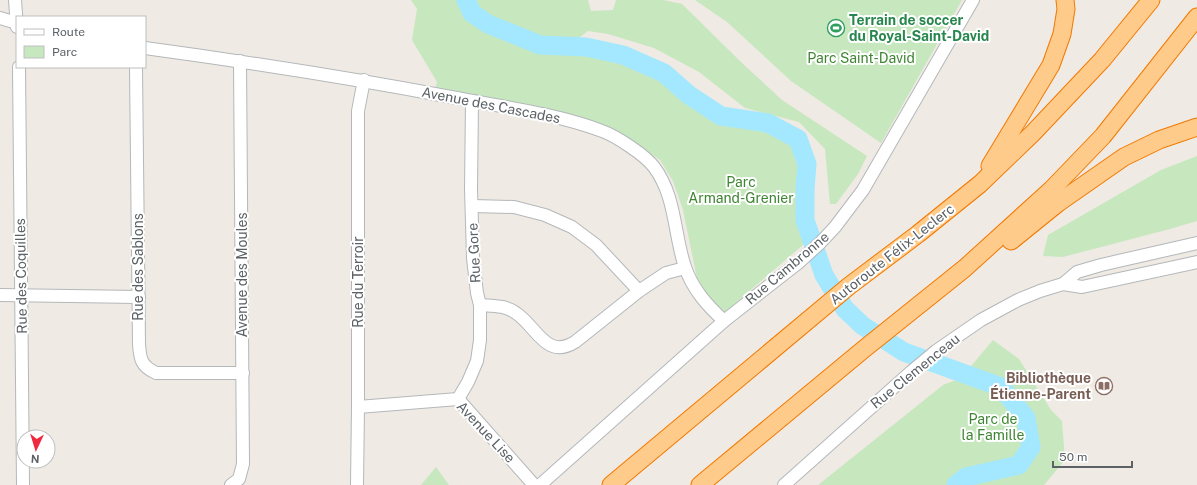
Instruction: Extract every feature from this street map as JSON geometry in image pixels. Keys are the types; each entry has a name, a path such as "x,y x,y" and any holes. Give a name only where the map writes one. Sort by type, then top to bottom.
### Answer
{"highway":[{"path":"980,184 1051,65 1062,34 1066,9 1065,0"},
{"name":"Autoroute Félix-Leclerc","path":"611,485 850,286 980,184 1033,133 1097,66 1151,0"},
{"path":"700,485 893,325 965,268 1052,189 1104,136 1197,17"},
{"path":"965,268 996,252 1058,203 1124,158 1159,140 1197,127"}],"street":[{"path":"15,0 16,16"},
{"name":"Rue Cambronne","path":"540,485 724,321 798,263 835,227 863,190 973,0"},
{"path":"0,18 16,24"},
{"name":"Avenue des Cascades","path":"146,48 364,80 543,113 604,132 632,148 654,166 667,190 685,268 697,293 724,321"},
{"name":"Avenue des Moules","path":"231,485 239,479 243,464 240,61"},
{"name":"Rue des Coquilles","path":"19,68 23,485"},
{"name":"Rue des Sablons","path":"136,68 140,353 143,364 148,369 156,373 243,373"},
{"name":"Rue du Terroir","path":"357,485 358,111 364,80"},
{"name":"Rue Gore","path":"458,399 468,382 477,361 480,340 480,305 473,258 472,101"},
{"path":"472,206 514,208 545,215 572,227 596,245 639,291"},
{"name":"Rue Clemenceau","path":"784,485 912,371 936,351 981,320 1018,300 1063,284 1077,272 1197,243"},
{"name":"Rue Clemenceau","path":"1063,284 1082,287 1197,262"},
{"path":"480,305 502,306 515,312 525,320 546,343 556,348 567,347 576,342 639,291 666,273 685,268"},
{"path":"0,295 139,296"},
{"name":"Avenue Lise","path":"358,408 458,399 534,485"}],"green space":[{"name":"Parc Armand-Grenier","path":"411,0 588,0 591,11 613,10 616,0 663,0 682,4 782,100 867,156 858,174 836,204 830,204 825,149 799,122 745,108 699,72 654,48 608,34 588,31 568,46 568,51 599,54 625,59 648,72 675,91 689,104 718,122 741,128 756,129 777,134 788,140 797,150 804,176 801,214 804,244 724,313 698,283 683,210 673,181 660,160 626,137 434,93 437,82 412,40 417,9"},
{"name":"Parc Saint-David","path":"695,0 962,0 881,143 791,81 727,22"},
{"path":"1197,156 1197,221 1063,257 1043,256 1048,235 1161,170"},
{"name":"Parc de la Famille","path":"993,340 1019,359 1051,410 1062,421 1065,460 1044,485 818,485 943,385 961,378"},
{"path":"436,467 449,485 421,485"}],"waterway":[{"path":"466,0 472,13 488,24 540,45 586,47 623,55 664,73 689,95 721,116 768,123 798,139 807,164 805,220 824,275 845,309 863,326 904,352 1001,387 1026,418 1031,447 1019,465 966,477 956,485"}],"place":[{"name":"Terrain de soccer du Royal-Saint-David","path":"836,28"},
{"name":"Bibliothèque Étienne-Parent","path":"1104,386"}]}
